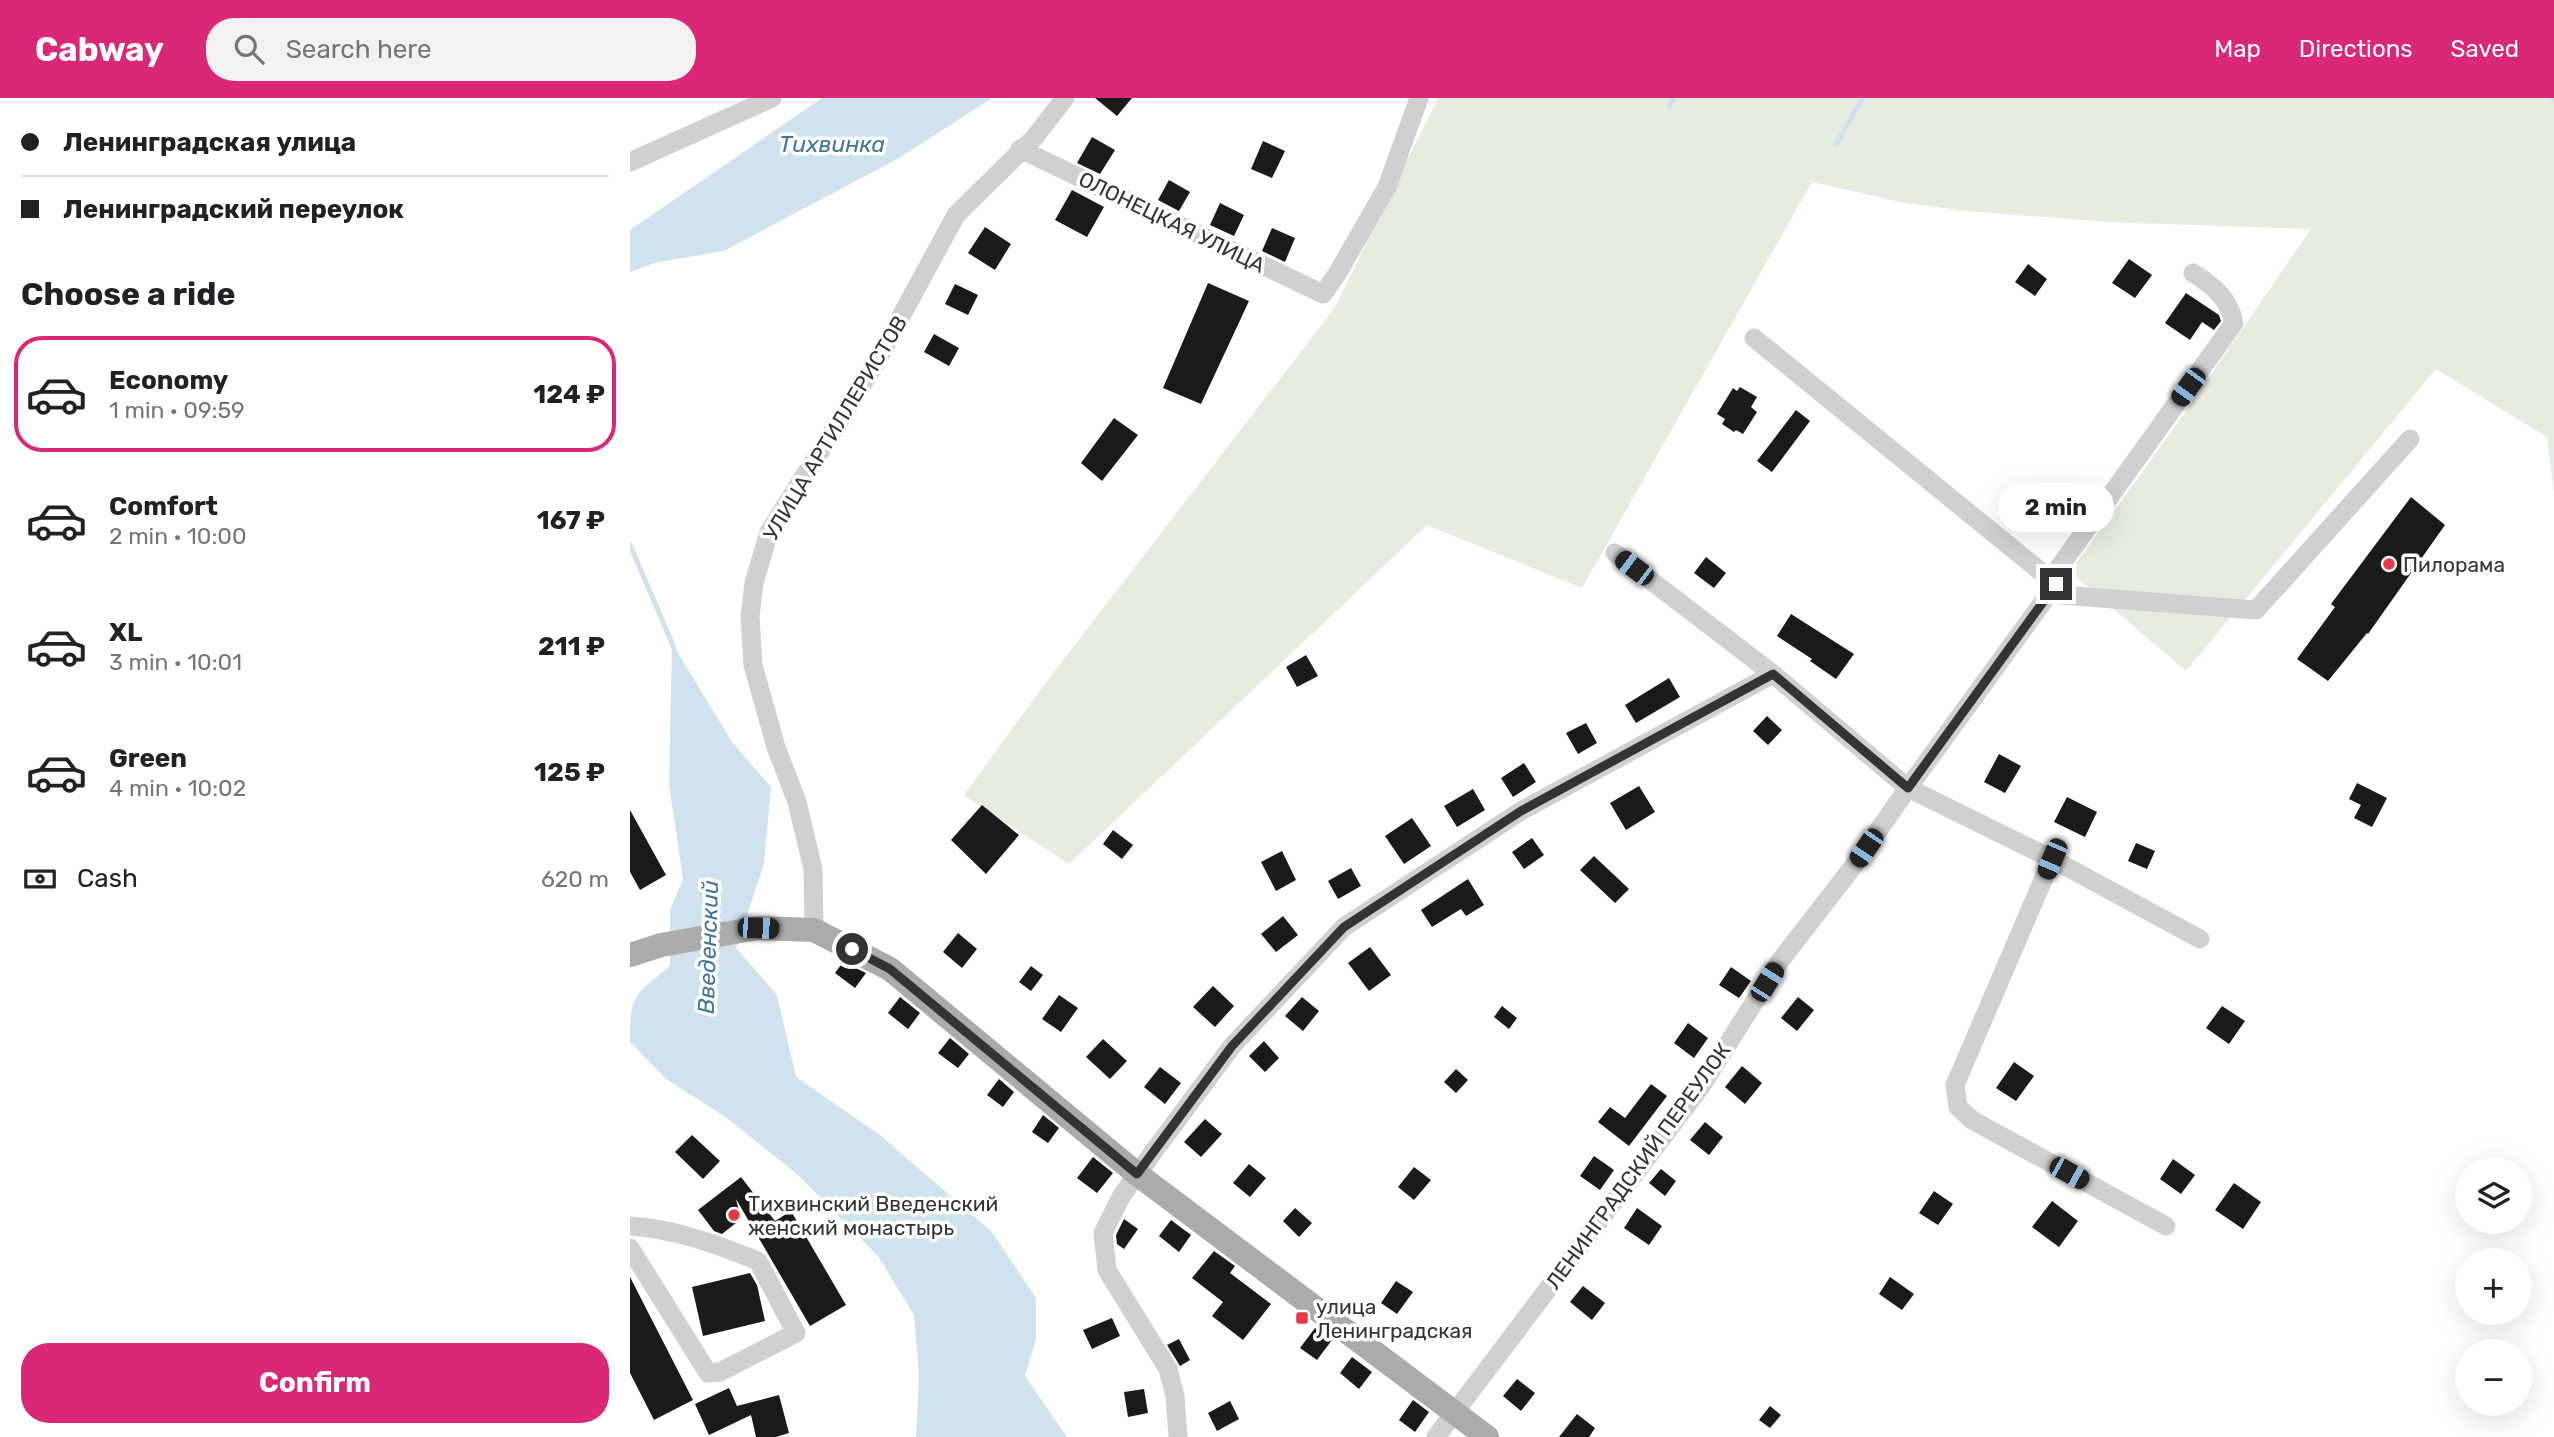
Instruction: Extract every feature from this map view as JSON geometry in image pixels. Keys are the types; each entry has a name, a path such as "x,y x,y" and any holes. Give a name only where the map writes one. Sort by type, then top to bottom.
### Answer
{"main road":[{"path":"630,955 661,945 758,928 814,930 890,969 1137,1174 1487,1437"}],"street":[{"path":"630,162 772,98"},
{"name":"УЛИЦА АРТИЛЛЕРИСТОВ","path":"814,930 813,869 797,802 776,747 753,666 750,616 754,583 769,532 874,366 956,215 1034,138 1065,98"},
{"name":"ОЛОНЕЦКАЯ УЛИЦА","path":"1020,149 1323,294 1387,187 1419,98"},
{"name":"ЛЕНИНГРАДСКИЙ ПЕРЕУЛОК","path":"1436,1437 1702,1085 1780,961 1852,868 2234,323 2231,310 2222,294 2193,274"},
{"path":"1754,338 2052,586 2256,610 2410,439"},
{"path":"1615,553 1773,674 1908,788 2052,859 2200,939"},
{"path":"1178,1437 1175,1396 1168,1369 1107,1270 1103,1233 1121,1197 1232,1046 1344,927 1521,811 1773,674"},
{"path":"2052,859 1955,1084 1958,1107 1972,1120 2166,1226"},
{"path":"630,1226 658,1228 718,1244 758,1261 796,1334 720,1372 708,1373 630,1248"}],"shaded area":[{"path":"1438,98 2554,98 2554,493 2547,437 2436,369 2186,671 2070,572 2179,421 2311,229 2108,222 1967,211 1905,203 1812,182 1582,588 1427,525 1069,864 964,795 1047,681 1334,309"}],"water":[{"name":"Тихвинка","path":"822,98 992,98 899,158 724,251 654,263 630,272 630,230"},
{"path":"672,643 732,742 771,787 764,864 736,948 777,995 796,1077 880,1135 992,1232 1036,1298 1036,1339 1025,1376 1067,1437 916,1437 919,1375 914,1315 878,1256 797,1174 727,1118 666,1079 630,1042 631,1014 636,997 670,966 670,910 683,879 669,784"}],"building":[{"path":"1095,98 1132,98 1117,116"},
{"path":"1092,137 1115,150 1100,174 1077,163"},
{"path":"1263,141 1285,151 1272,178 1251,169"},
{"path":"1169,180 1190,192 1179,211 1158,200"},
{"path":"1072,190 1104,207 1087,237 1055,220"},
{"path":"1220,203 1244,215 1234,236 1210,225"},
{"path":"985,227 1011,244 995,270 968,253"},
{"path":"1272,228 1295,238 1285,262 1262,251"},
{"path":"2129,259 2152,275 2135,298 2112,283"},
{"path":"2028,264 2047,279 2035,296 2015,282"},
{"path":"1208,283 1249,301 1201,404 1163,388"},
{"path":"955,284 978,295 968,315 945,304"},
{"path":"2186,293 2219,315 2221,321 2214,330 2202,322 2190,340 2165,323"},
{"path":"934,334 959,348 949,366 924,352"},
{"path":"1740,387 1757,397 1751,407 1757,412 1743,434 1722,424 1725,419 1717,414 1733,388 1737,391"},
{"path":"1796,410 1810,421 1772,472 1757,461"},
{"path":"1114,418 1138,435 1102,481 1081,463"},
{"name":"Пилорама","path":"2411,497 2445,525 2368,634 2328,681 2297,659 2335,607 2331,604"},
{"path":"1706,557 1726,573 1714,588 1694,573"},
{"path":"1791,614 1854,654 1836,679 1777,636"},
{"path":"1306,655 1318,676 1297,687 1286,667"},
{"path":"1669,678 1680,697 1636,723 1625,705"},
{"path":"1767,716 1782,730 1768,745 1753,731"},
{"path":"1586,723 1597,743 1578,754 1566,733"},
{"path":"1999,754 2021,766 2005,793 1984,782"},
{"path":"1524,763 1536,782 1513,797 1501,778"},
{"path":"2357,783 2387,798 2372,827 2354,818 2361,805 2349,799"},
{"path":"1639,786 1655,812 1626,830 1610,803"},
{"path":"1473,789 1485,810 1457,827 1444,806"},
{"path":"2067,797 2097,812 2085,837 2054,822"},
{"path":"982,805 1019,835 986,874 951,840"},
{"path":"630,810 666,875 640,890 630,872"},
{"path":"1412,818 1431,846 1404,864 1385,836"},
{"path":"1113,830 1133,845 1122,859 1103,844"},
{"path":"1532,838 1544,855 1524,869 1512,852"},
{"path":"2136,843 2155,851 2147,869 2128,861"},
{"path":"1282,851 1296,880 1276,891 1261,862"},
{"path":"1594,856 1629,889 1615,903 1580,870"},
{"path":"1351,868 1361,886 1338,899 1328,881"},
{"path":"1468,879 1484,905 1466,916 1461,909 1432,927 1421,910"},
{"path":"1283,916 1298,935 1276,952 1261,934"},
{"path":"958,933 977,949 962,968 943,952"},
{"path":"1370,947 1391,975 1369,991 1348,963"},
{"path":"843,962 866,973 855,988 835,973"},
{"path":"1031,966 1043,975 1031,991 1019,982"},
{"path":"1731,967 1751,981 1739,998 1719,985"},
{"path":"1213,986 1234,1006 1215,1027 1193,1007"},
{"path":"1059,995 1078,1008 1061,1032 1042,1019"},
{"path":"900,997 920,1013 908,1029 888,1013"},
{"path":"1302,997 1319,1011 1303,1031 1285,1016"},
{"path":"1798,997 1814,1010 1797,1031 1781,1018"},
{"path":"1502,1006 1517,1018 1509,1029 1494,1017"},
{"path":"2222,1006 2245,1021 2229,1044 2206,1028"},
{"path":"1688,1023 1708,1038 1694,1058 1674,1043"},
{"path":"950,1038 969,1054 958,1068 938,1053"},
{"path":"1103,1039 1127,1061 1110,1079 1086,1057"},
{"path":"1264,1041 1279,1058 1265,1072 1249,1056"},
{"path":"2014,1062 2034,1076 2016,1101 1996,1088"},
{"path":"1742,1066 1762,1083 1745,1104 1725,1087"},
{"path":"1160,1067 1181,1083 1165,1104 1144,1087"},
{"path":"1456,1069 1468,1080 1456,1093 1444,1082"},
{"path":"999,1079 1014,1092 1003,1107 987,1095"},
{"path":"1651,1084 1667,1096 1629,1146 1598,1122 1610,1107 1625,1118"},
{"path":"1043,1115 1059,1128 1048,1143 1032,1132"},
{"path":"1205,1119 1222,1134 1201,1157 1184,1142"},
{"path":"1705,1122 1723,1137 1709,1155 1690,1140"},
{"path":"692,1135 720,1161 703,1179 675,1152"},
{"path":"1594,1156 1614,1170 1600,1190 1580,1176"},
{"path":"1093,1157 1113,1173 1097,1193 1077,1178"},
{"path":"2173,1159 2195,1175 2181,1194 2160,1179"},
{"path":"1249,1164 1266,1178 1250,1197 1233,1183"},
{"path":"1414,1167 1431,1180 1414,1200 1398,1187"},
{"path":"1661,1169 1676,1181 1665,1196 1649,1183"},
{"path":"741,1177 775,1221 791,1211 846,1305 810,1326 736,1199 741,1219 722,1234 714,1231 698,1210"},
{"path":"2234,1183 2261,1202 2243,1229 2215,1210"},
{"path":"1934,1191 1953,1204 1938,1225 1919,1213"},
{"path":"2052,1201 2078,1221 2059,1247 2032,1227"},
{"path":"1295,1208 1312,1223 1299,1237 1283,1221"},
{"path":"1637,1208 1662,1226 1649,1245 1624,1228"},
{"path":"1124,1219 1138,1229 1124,1249 1117,1244 1116,1235"},
{"path":"1171,1220 1191,1235 1179,1252 1159,1236"},
{"path":"1214,1251 1235,1266 1230,1273 1271,1304 1243,1340 1212,1316 1223,1302 1192,1278"},
{"path":"750,1273 757,1285 765,1321 703,1336 692,1287"},
{"path":"630,1277 693,1400 654,1420 630,1373"},
{"path":"1890,1277 1914,1294 1902,1310 1879,1294"},
{"path":"1396,1281 1413,1292 1397,1314 1381,1303"},
{"path":"1583,1286 1605,1303 1592,1320 1570,1302"},
{"path":"1112,1318 1120,1336 1092,1349 1083,1330"},
{"path":"1315,1328 1332,1340 1317,1360 1300,1348"},
{"path":"1179,1339 1190,1360 1180,1366 1167,1345"},
{"path":"1352,1357 1372,1372 1359,1389 1340,1373"},
{"path":"1517,1379 1535,1393 1521,1411 1503,1396"},
{"path":"729,1388 737,1406 779,1395 789,1433 776,1437 756,1437 751,1415 709,1435 695,1404"},
{"path":"1144,1389 1148,1413 1128,1417 1124,1392"},
{"path":"1413,1400 1429,1412 1415,1432 1399,1420"},
{"path":"1230,1401 1239,1419 1217,1431 1208,1413"},
{"path":"1770,1406 1781,1415 1770,1428 1759,1420"},
{"path":"1577,1414 1595,1428 1589,1437 1559,1437"}],"waterway":[{"path":"1669,107 1674,98"},
{"path":"1836,144 1863,98"},
{"name":"Введенский","path":"630,545 674,648"}],"place":[{"name":"Пилорама","path":"2389,564"},
{"name":"Тихвинский Введенский женский монастырь","path":"734,1215"},
{"name":"улица Ленинградская","path":"1302,1318"}],"route":[{"path":"852,949 890,969 1137,1174 1232,1046 1344,927 1521,811 1773,674 1908,788 2056,584"}]}
